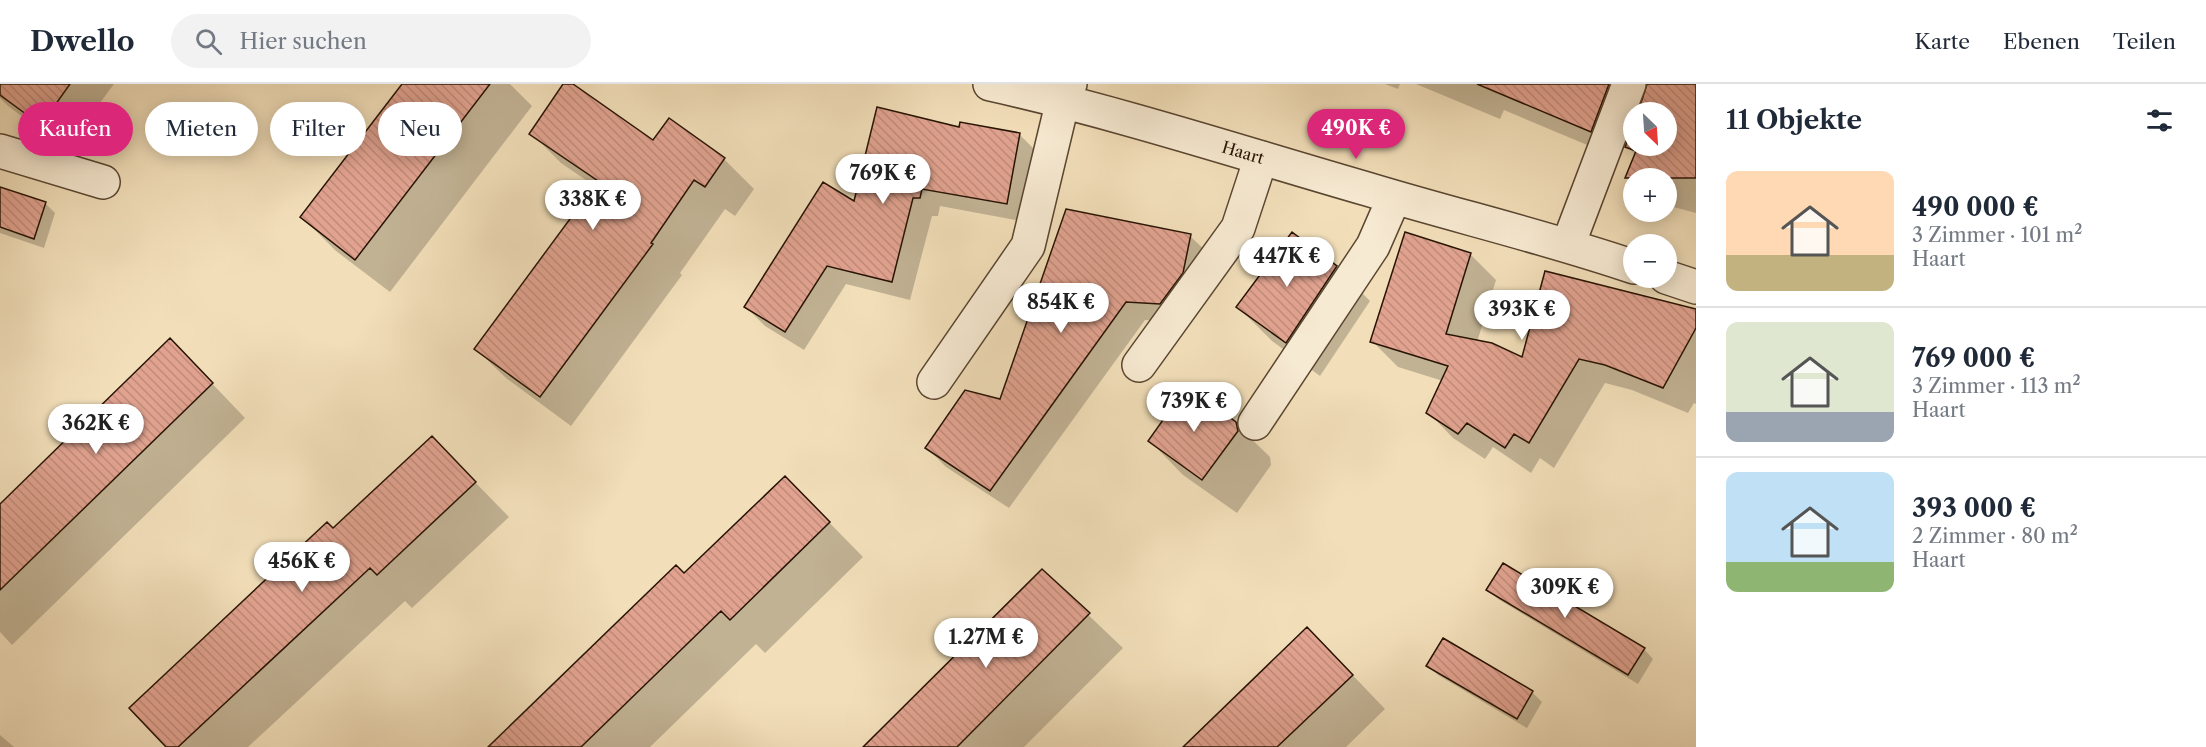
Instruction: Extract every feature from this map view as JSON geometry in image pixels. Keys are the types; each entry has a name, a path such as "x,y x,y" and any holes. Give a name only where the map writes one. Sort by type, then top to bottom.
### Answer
{"street":[{"name":"Haart","path":"990,84 1066,92 1261,158 1394,198 1568,245 1623,263"},
{"path":"1568,245 1629,84"},
{"path":"934,382 1028,246 1066,92"},
{"path":"0,151 103,182"},
{"path":"1139,365 1238,228 1261,158"},
{"path":"1255,423 1373,246 1394,198"},
{"path":"1677,281 1696,287"}],"building":[{"path":"0,84 70,84 57,102 18,102 18,108 0,95"},
{"path":"402,84 490,84 462,121 462,102 388,102"},
{"path":"563,84 573,84 653,140 669,118 725,158 705,187 694,180 651,243 653,244 540,397 474,349 598,181 529,134"},
{"path":"1477,84 1609,84 1591,132"},
{"path":"1647,84 1696,84 1696,178 1677,178 1677,168 1629,168 1634,156 1677,156 1677,102 1641,102"},
{"path":"877,107 959,127 960,122 1020,133 1007,204 922,189 920,198 913,198 892,282 827,266 785,332 744,307 823,182 854,201"},
{"path":"378,115 378,156 435,156 355,260 300,217 347,156 366,156 366,131"},
{"path":"0,187 46,202 34,239 0,227"},
{"path":"1066,209 1191,234 1183,273 1160,304 1126,302 990,491 925,448 965,390 1000,399"},
{"path":"1292,232 1337,266 1286,343 1236,307"},
{"path":"1405,232 1471,253 1446,334 1492,343 1522,357 1545,271 1696,309 1696,328 1663,388 1605,365 1579,359 1529,443 1514,434 1505,448 1467,423 1458,434 1426,413 1448,366 1370,342"},
{"path":"170,338 213,383 0,590 0,504"},
{"path":"1187,386 1236,422 1238,431 1202,480 1148,441"},
{"path":"432,436 476,482 377,575 370,568 178,747 166,747 129,708 327,522 333,528"},
{"path":"785,476 830,522 730,620 721,611 581,747 488,747 676,565 684,573"},
{"path":"1503,563 1645,648 1628,675 1486,590"},
{"path":"1042,569 1090,613 957,747 863,747"},
{"path":"1307,627 1353,675 1277,747 1183,747"},
{"path":"1443,638 1533,691 1517,719 1426,666"}]}
